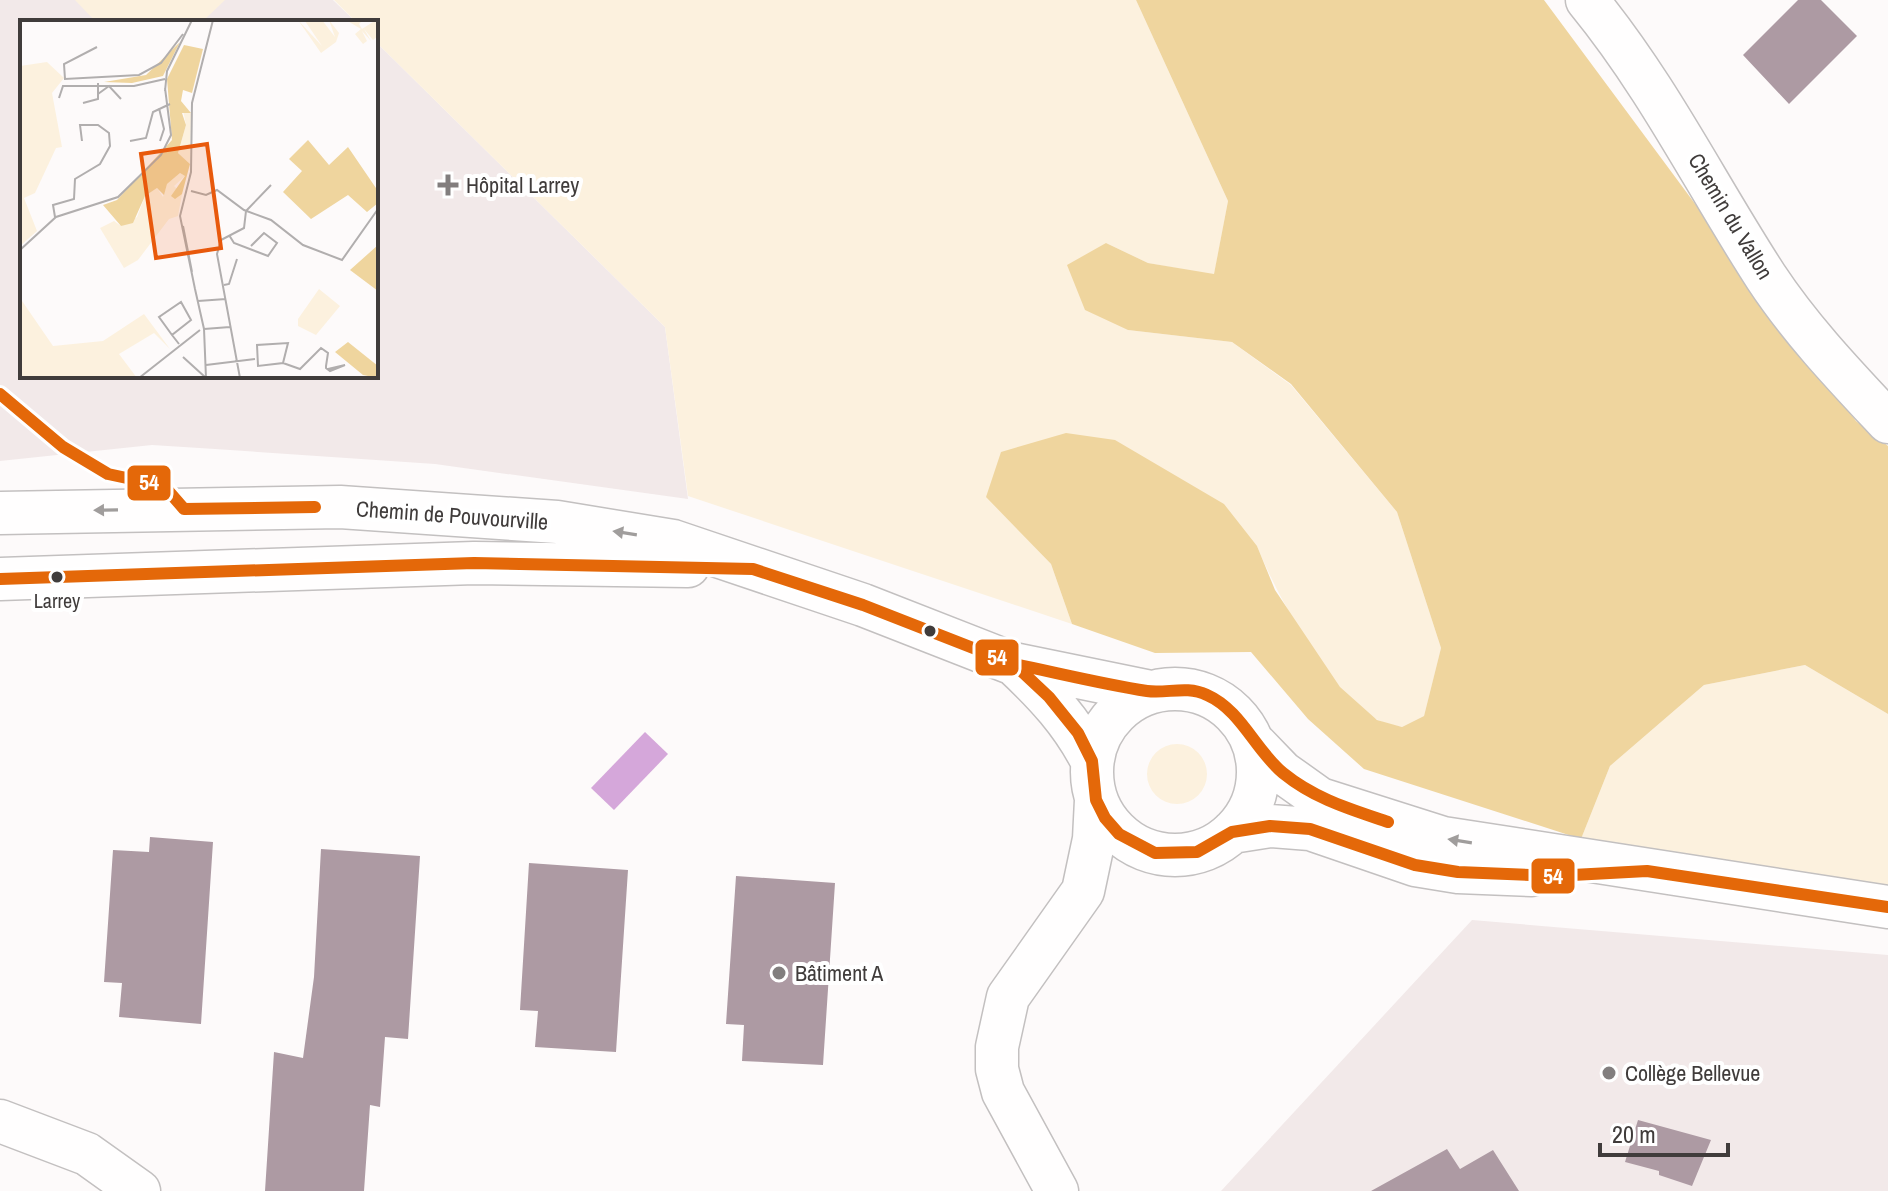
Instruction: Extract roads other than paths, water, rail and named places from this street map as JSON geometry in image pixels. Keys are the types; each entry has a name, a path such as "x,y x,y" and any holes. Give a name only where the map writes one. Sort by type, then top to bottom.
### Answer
{"street":[{"name":"Chemin du Vallon","path":"1587,0 1640,70 1783,300 1817,347 1888,422"},
{"name":"Chemin de Pouvourville","path":"0,513 340,507 433,511 557,522 673,541 863,605 1014,664 1151,692 1178,688 1205,694 1229,708 1253,742 1282,772 1320,799 1382,821 1443,838 1888,907"},
{"name":"Chemin de Pouvourville","path":"0,579 474,563 753,569"},
{"name":"Chemin de Pouvourville","path":"1014,664 1078,733 1094,781 1119,834 1155,853 1197,852 1232,832 1270,826 1310,829 1415,865 1458,872 1554,876 1647,871"},
{"name":"Chemin de Pouvourville","path":"1094,781 1097,743 1118,711 1151,692"},
{"name":"Chemin de Pouvourville","path":"1232,832 1253,800 1257,771 1253,742"},
{"path":"1057,1191 1003,1092 997,1069 997,1047 1008,997 1083,891 1094,839 1094,781"},
{"path":"1083,891 1155,853"},
{"path":"0,1121 87,1154 139,1191"}],"place":[{"name":"Hôpital Larrey","path":"448,185"},
{"name":"Larrey","path":"57,577"},
{"name":"Bâtiment A","path":"779,973"},
{"name":"Collège Bellevue","path":"1609,1073"}]}
